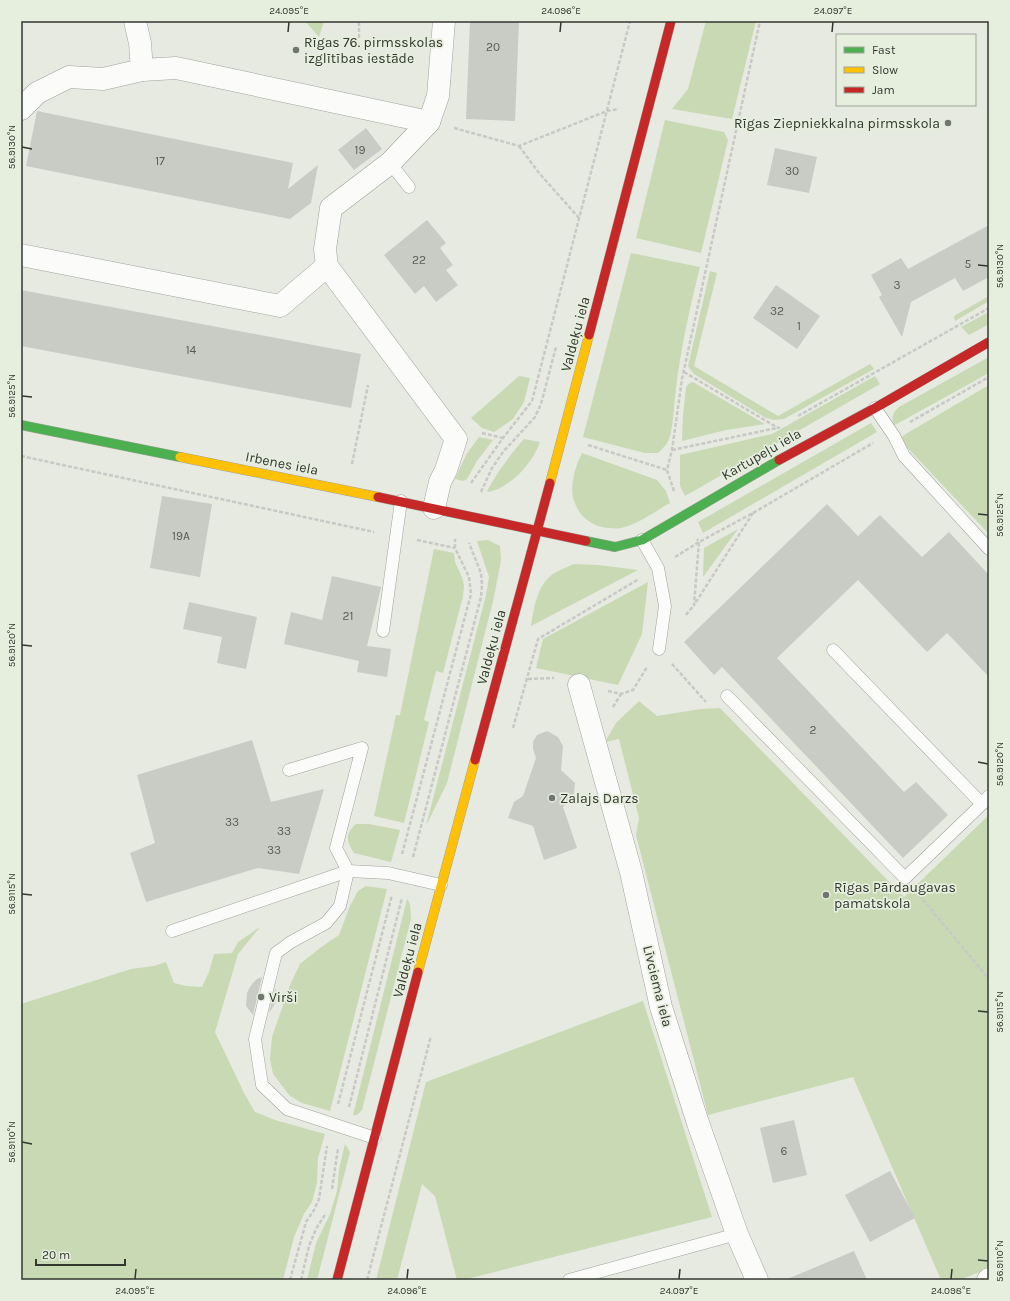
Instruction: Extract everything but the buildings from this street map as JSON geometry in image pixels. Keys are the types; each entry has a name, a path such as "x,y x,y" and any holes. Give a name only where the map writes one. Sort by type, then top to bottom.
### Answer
{"street":[{"path":"135,21 140,42 142,70"},
{"path":"434,508 440,482 446,470 456,439 327,266 325,249 331,208 390,163 429,122 438,96 444,21"},
{"name":"Valdeķu iela","path":"337,1280 671,21"},
{"path":"21,109 37,92 69,77 102,79 142,70 176,68 429,122"},
{"path":"21,255 280,306 327,266"},
{"name":"Kartupeļu iela","path":"537,530 615,547 642,540 792,452 874,408 989,342"},
{"name":"Irbenes iela","path":"21,425 537,530"},
{"name":"Līvciema iela","path":"579,685 631,872 661,1007 698,1123 737,1234 757,1280"}],"lane":[{"path":"390,163 409,187"},
{"path":"874,408 892,432 904,456 989,549"},
{"path":"383,630 402,502"},
{"path":"642,540 658,568 664,606 659,649"},
{"path":"727,696 906,878 985,800 833,650"},
{"path":"289,770 362,748 336,848 348,870 340,906 326,923 290,942 276,953 255,1039 262,1085 287,1109 375,1138"},
{"path":"172,932 348,870 388,873 441,885"},
{"path":"569,1280 737,1234"}],"path":[{"path":"359,21 359,38"},
{"path":"468,487 532,401 630,21"},
{"path":"676,494 666,470 672,450 684,372 760,21"},
{"path":"617,117 621,102"},
{"path":"429,122 519,146 607,111 619,109"},
{"path":"519,146 539,173 579,218"},
{"path":"792,420 989,308"},
{"path":"479,496 489,474 500,458 534,417 541,404 557,343"},
{"path":"684,372 778,428"},
{"path":"513,730 538,639 699,542 753,513 989,377"},
{"path":"354,455 368,385"},
{"path":"672,450 778,428 785,424"},
{"path":"513,427 519,427"},
{"path":"583,444 666,470"},
{"path":"21,456 455,548"},
{"path":"527,679 555,678 621,694 633,690 659,649 694,605 753,513"},
{"path":"402,854 471,594 469,578 455,548 455,533"},
{"path":"694,605 699,542 696,536"},
{"path":"413,858 481,597 481,573 471,550 468,537"},
{"path":"338,1104 393,891"},
{"path":"916,891 989,979"},
{"path":"349,1107 403,895"},
{"path":"367,1280 432,1032"},
{"path":"331,1195 336,1156 340,1141"},
{"path":"290,1280 306,1222 314,1210 318,1199 328,1142"},
{"path":"301,1280 309,1246 316,1229 326,1212"}],"green space":[{"path":"305,21 324,21 319,37"},
{"path":"706,21 756,21 732,119 672,109 688,89"},
{"path":"665,120 724,132 728,140 701,253 636,238"},
{"path":"631,253 700,267 680,357 670,436 667,443 658,453 645,453 583,437"},
{"path":"710,271 717,273 694,366 778,416 870,364 874,369 784,419 774,420 766,418 694,374 688,366"},
{"path":"989,296 989,301 955,321 954,316"},
{"path":"989,312 989,324 969,335 961,327"},
{"path":"989,357 989,373 893,426 893,415 899,407"},
{"path":"519,376 530,378 524,402 513,419 494,432 482,428 471,418"},
{"path":"875,376 880,384 685,496 680,486 680,455 772,434"},
{"path":"693,382 765,424 726,430 682,441 686,388 688,384"},
{"path":"989,385 989,534 900,440 904,435"},
{"path":"871,423 877,432 703,533 698,522"},
{"path":"479,437 493,440 477,461 467,479 463,481 455,479 466,455"},
{"path":"524,439 540,442 532,458 520,473 512,480 497,489 488,492 487,491 499,470"},
{"path":"582,453 657,480 666,491 670,503 628,526 615,528 596,525 581,514 575,503 572,492 574,475"},
{"path":"738,529 703,577 704,548"},
{"path":"488,540 500,546 501,560 494,597 447,783 426,826 486,595 489,577 477,541"},
{"path":"434,549 454,553 455,562 462,577 464,586 463,596 443,673 436,671 424,720 429,722 404,823 374,816 396,715 400,715"},
{"path":"574,564 599,565 638,570 531,626 537,597 543,584 553,574"},
{"path":"648,582 642,634 618,685 536,668 543,639"},
{"path":"639,701 657,716 701,709 720,708 904,897 989,815 989,1268 960,1280 941,1280 853,1077 708,1115 636,835 639,818 619,739 605,742 616,723"},
{"path":"356,824 369,824 400,830 391,862 354,853 348,842 348,835"},
{"path":"366,886 387,889 330,1111 302,1103 290,1096 273,1074 270,1059 272,1037 290,985 300,964 339,935 350,906 358,891"},
{"path":"407,899 410,904 411,919 362,1110 357,1115 353,1115"},
{"path":"260,927 238,954 215,1032 244,1093 255,1112 275,1120 325,1134 318,1158 317,1183 312,1202 304,1214 294,1237 283,1280 21,1280 21,1004 131,969 154,966 166,962 174,983 186,986 202,987 209,972 214,954 232,953 238,942"},
{"path":"643,1001 712,1217 463,1280 457,1280 435,1196 422,1184 397,1280 376,1280 426,1082"},
{"path":"345,1144 350,1152 317,1280 307,1280 316,1243 330,1214 337,1191 339,1170"}],"traffic: fast":[{"path":"21,425 180,457"},
{"path":"586,541 615,547 642,540 779,460"}],"traffic: slow":[{"path":"550,483 589,335"},
{"path":"180,457 378,497"},
{"path":"418,972 475,760"}],"traffic: jam":[{"path":"589,335 671,21"},
{"path":"779,460 875,408 989,342"},
{"path":"475,760 550,483"},
{"path":"378,497 586,541"},
{"path":"337,1280 418,972"}],"place":[{"name":"Rīgas 76. pirmsskolas izglītības iestāde","path":"296,50"},
{"name":"Rīgas Ziepniekkalna pirmsskola","path":"948,123"},
{"name":"Zalajs Darzs","path":"552,798"},
{"name":"Rīgas Pārdaugavas pamatskola","path":"826,895"},
{"name":"Virši","path":"261,997"}]}
